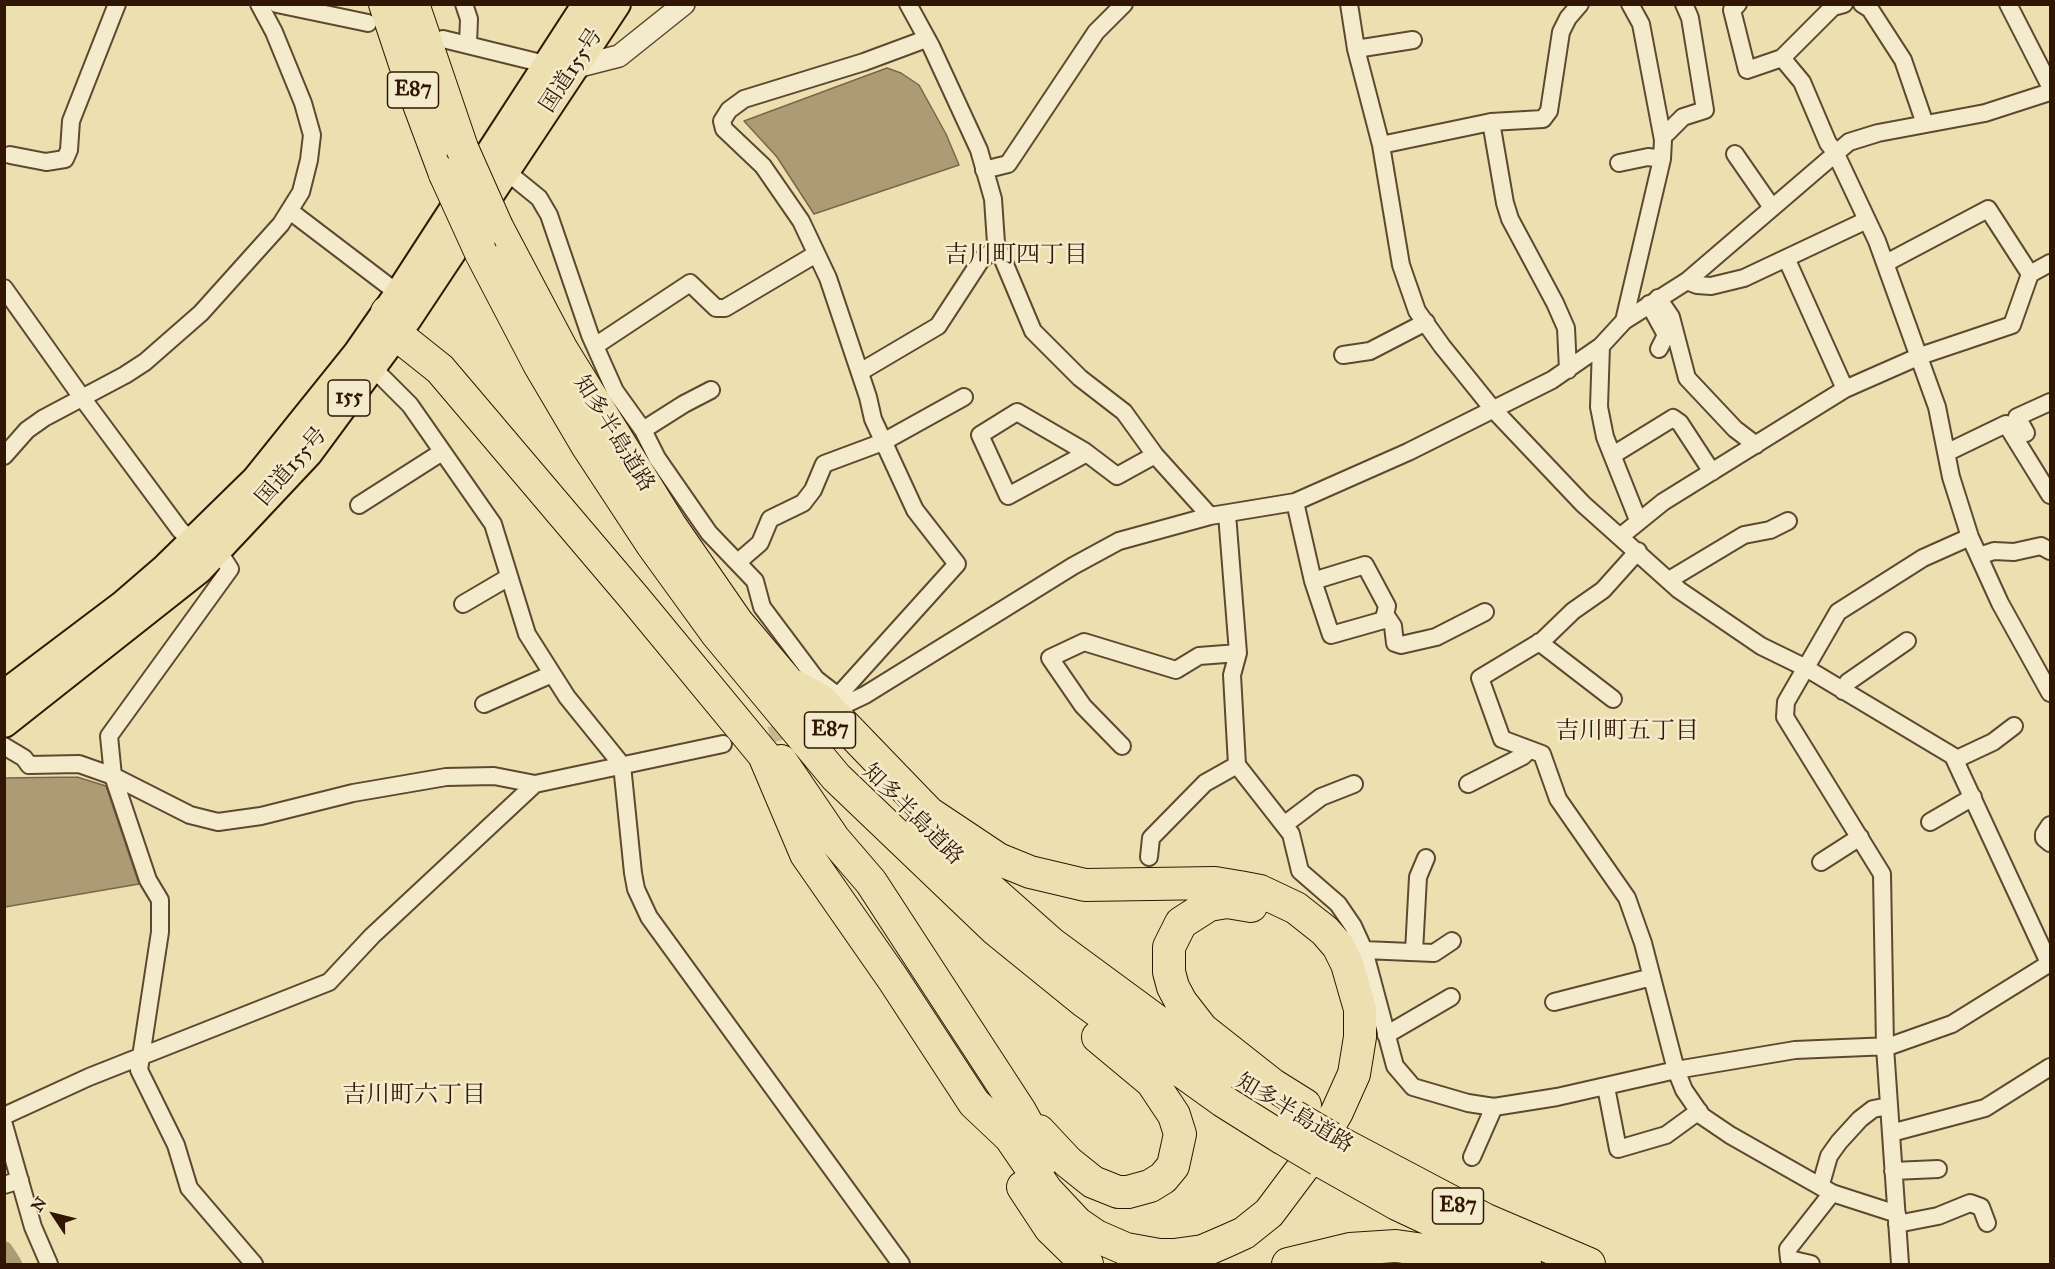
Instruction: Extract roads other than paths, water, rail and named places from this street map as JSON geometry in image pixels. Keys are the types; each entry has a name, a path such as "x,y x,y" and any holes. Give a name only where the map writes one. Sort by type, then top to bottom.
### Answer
{"highway":[{"name":"知多半島道路","path":"413,4 454,161"},
{"name":"国道155号","path":"5,695 122,606 166,568 205,545 358,353 397,315 507,172 560,67 587,4"},
{"name":"国道155号","path":"4,723 122,632 205,545 308,453 372,367 397,315 560,67 616,4"},
{"name":"知多半島道路","path":"376,14 414,91 454,161 544,373 588,447 651,543 717,634 810,748 920,859 995,928 1067,988 1144,1047 1294,1120"},
{"name":"知多半島道路","path":"489,240 562,350 670,525 737,622 788,683 915,822 984,886 1052,944 1206,1060 1294,1120 1329,1141 1486,1220 1576,1259"},
{"path":"397,315 764,755 806,854 893,979 974,1103 1010,1137 1042,1184 1077,1223 1112,1244 1144,1254 1167,1255 1203,1251 1244,1233 1269,1212 1308,1161 1336,1112 1354,1074 1360,1037 1360,1009 1354,983 1338,946 1325,931 1296,908 1260,891 1215,883 1085,885 1039,875 998,859 929,813 820,700 788,683"},
{"path":"397,315 444,350 646,589 769,744 834,839 871,882 1020,1111 1054,1172 1068,1191 1097,1217 1128,1233 1164,1238 1200,1234 1230,1222 1260,1198 1296,1152 1323,1103 1336,1076 1345,1026 1334,975 1320,950 1284,919 1265,910 1227,902 1209,905 1181,923 1172,938 1168,958 1173,987 1180,1002 1202,1029 1273,1085 1294,1120"},
{"path":"810,748 846,805 953,913 996,953 1152,1082 1174,1115 1180,1134 1178,1154 1173,1166 1157,1182 1138,1191 1118,1192 1093,1182 1068,1162 1020,1111"},
{"path":"974,1103 984,1134 1050,1228 1087,1264"},
{"name":"知多半島道路","path":"1329,1141 1397,1203 1525,1264"},
{"path":"1288,1264 1350,1249 1396,1246 1452,1254 1484,1264"}],"street":[{"path":"10,155 46,162 65,159 69,150 71,121 117,4"},
{"path":"4,456 27,430 44,418 83,399 145,362 201,313 290,211 301,192 312,135 303,103 274,32 259,4"},
{"path":"277,4 376,14"},
{"path":"464,4 470,19 468,44"},
{"path":"443,39 560,67 619,56 684,4"},
{"path":"908,4 959,105 984,170 993,199 998,247 1033,330 1080,378 1124,412 1155,455 1210,516"},
{"path":"984,170 1008,164 1096,32 1124,4"},
{"path":"1227,514 1238,653 1232,675 1237,765 1291,834 1300,871 1338,904 1364,950 1395,1066 1413,1087 1468,1103 1494,1107 1606,1087 1676,1070 1795,1050 1885,1047 1952,1024 2050,964 1973,797 1948,752 1806,668 1761,646 1669,580 1583,504 1492,408 1426,322 1410,294 1401,265 1381,146 1356,49 1349,4"},
{"path":"1381,146 1491,122 1543,119 1550,111 1561,32 1568,18 1580,4"},
{"path":"1624,321 1662,159 1662,134 1641,24 1630,4"},
{"path":"1662,134 1667,133 1683,117 1705,110 1690,18 1684,4"},
{"path":"1738,4 1732,10 1747,70 1782,58 1836,5"},
{"path":"1862,4 1870,9 1903,60 1924,124"},
{"path":"2008,4 2050,86"},
{"path":"838,696 957,564 915,510 883,442 873,419 860,372 828,278 801,221 763,166 724,129 722,121 729,110 744,99 864,62 926,39"},
{"path":"1356,49 1413,40"},
{"path":"1782,58 1802,82 1828,143 1835,152 1886,262 1920,356 1948,452 1951,477 1970,537 2000,603 2050,693"},
{"path":"507,172 539,198 549,215 573,290 615,391 643,430 657,458 709,533 755,581 762,608 816,679 846,704 1073,566 1119,541 1210,516 1295,502 1408,452 1568,370 1601,346 1624,321 1687,281 1771,206 1849,142 1924,124 1985,113 2050,92"},
{"path":"1491,122 1505,203 1566,328 1568,370"},
{"path":"1736,154 1771,206"},
{"path":"1619,163 1648,157 1662,159"},
{"path":"1886,262 1988,209 2030,274"},
{"path":"290,211 397,315"},
{"path":"1687,281 1697,285 1711,285 1744,278 1787,260 1867,220"},
{"path":"860,372 938,326 981,260 998,247"},
{"path":"595,346 690,283 716,308 725,308 816,254"},
{"path":"1787,260 1845,389"},
{"path":"1621,536 1638,520 1845,389 1920,356 2012,325 2030,274 2050,263"},
{"path":"4,288 180,530 205,545 230,569 109,736 113,776 148,880 160,900 160,932 139,1070 176,1145 189,1188 254,1264"},
{"path":"1654,302 1666,335 1659,349"},
{"path":"1654,302 1671,318 1687,378 1735,429 1756,445"},
{"path":"1343,355 1370,351 1426,322"},
{"path":"1601,346 1599,406 1605,437 1638,520"},
{"path":"372,367 410,405 493,524 527,634 552,674 622,765 633,873 636,889 649,917 901,1264"},
{"path":"643,430 711,390"},
{"path":"738,562 760,543 770,519 803,503 813,490 824,464 883,442 964,397"},
{"path":"2026,433 2017,417 2050,402"},
{"path":"1087,453 1008,496 980,435 1017,412 1087,453 1117,476 1155,455"},
{"path":"1613,455 1673,418 1680,423 1712,472"},
{"path":"1948,452 2006,424 2050,495"},
{"path":"359,505 442,452"},
{"path":"1295,502 1313,580 1331,635 1384,620 1387,606 1365,565 1313,580"},
{"path":"1669,580 1744,535 1770,530 1788,521"},
{"path":"1900,1264 1885,1047 1882,874 1785,717 1786,702 1838,612 1923,558 1970,537"},
{"path":"1979,556 1994,551 2014,552 2042,546 2050,551"},
{"path":"1638,551 1603,590 1574,611 1543,639 1480,678 1502,739 1542,754 1558,799 1627,898 1652,977 1676,1070 1684,1090 1699,1111 1730,1135 1826,1189 1897,1219 1938,1216 1970,1203 1981,1207 1987,1223"},
{"path":"463,604 509,577"},
{"path":"1385,614 1393,626 1395,643 1401,645 1436,637 1485,612"},
{"path":"1543,639 1577,660"},
{"path":"1543,639 1613,699"},
{"path":"1843,691 1848,682 1906,641"},
{"path":"1122,746 1083,706 1050,658 1084,642 1176,670 1199,656 1238,653"},
{"path":"484,704 552,674"},
{"path":"1961,757 1993,742 2014,726"},
{"path":"4,746 24,758 29,765 80,764 113,776 190,815 218,822 261,816 353,794 446,777 494,776 535,784 723,744"},
{"path":"1468,784 1523,756 1530,750"},
{"path":"1149,857 1151,838 1205,783 1237,765"},
{"path":"4,1116 89,1077 139,1060 329,982 389,920 535,784"},
{"path":"1284,825 1321,797 1354,784"},
{"path":"1930,822 1973,797"},
{"path":"2050,825 2044,834 2044,838 2050,843"},
{"path":"1830,846 1857,833"},
{"path":"1821,862 1857,833"},
{"path":"1414,952 1418,877 1426,858"},
{"path":"1364,950 1434,953 1452,941"},
{"path":"1554,1002 1652,977"},
{"path":"1386,1035 1451,997"},
{"path":"1891,1133 1985,1108 2050,1067"},
{"path":"1606,1087 1618,1149 1666,1135 1699,1111"},
{"path":"1811,1264 1789,1259 1788,1250 1826,1189 1829,1156 1860,1119 1873,1109 1889,1106"},
{"path":"1472,1157 1494,1107"},
{"path":"4,1125 12,1183 49,1264"},
{"path":"1893,1171 1938,1169"}],"waterway":[{"path":"4,1250 13,1264"}],"tunnel":[{"path":"746,740 778,733 835,709"}],"district":[{"name":"吉川町四丁目","path":"1016,256"},
{"name":"吉川町五丁目","path":"1627,732"},
{"name":"吉川町六丁目","path":"414,1096"}]}
